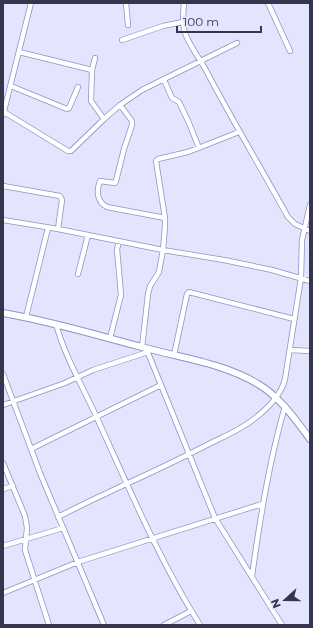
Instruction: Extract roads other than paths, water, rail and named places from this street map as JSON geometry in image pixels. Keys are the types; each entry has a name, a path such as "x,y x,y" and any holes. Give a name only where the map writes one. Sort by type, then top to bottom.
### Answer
{"street":[{"path":"31,3 4,114 68,151 74,150 104,118 142,90 238,43"},
{"path":"126,3 128,25"},
{"path":"184,3 183,22 185,32 190,43 288,217 295,224 308,230"},
{"path":"268,3 290,51"},
{"path":"122,40 163,26 183,22"},
{"path":"19,52 92,70"},
{"path":"95,58 92,70 91,101 104,118"},
{"path":"164,80 171,97 179,102 199,148"},
{"path":"11,86 67,109 69,108 78,87"},
{"path":"3,92 9,94"},
{"path":"120,105 132,121 132,125 116,181 115,183 100,181 97,195 101,202 107,207 165,218"},
{"path":"239,132 199,148 174,156 158,159 156,161 165,218 163,250 159,272 150,286 148,294 145,349 215,518 282,625"},
{"path":"3,186 60,196 62,200 58,229"},
{"path":"58,517 189,454 253,420 276,398 284,385 301,278 302,240 308,230 310,205"},
{"path":"3,220 224,260 301,278 310,282"},
{"path":"26,317 48,228"},
{"path":"78,274 88,235"},
{"path":"110,338 121,295 117,249 119,242"},
{"path":"174,355 187,294 189,292 294,320"},
{"path":"3,313 56,324 110,338 145,349 223,368 243,376 259,385 285,406 310,439"},
{"path":"56,324 60,339 152,540 200,625"},
{"path":"3,405 41,393 145,349"},
{"path":"290,350 310,351"},
{"path":"3,374 12,401 58,517 104,625"},
{"path":"31,449 161,385"},
{"path":"252,576 262,504 277,434 285,406"},
{"path":"3,463 25,516 27,528 25,550 49,625"},
{"path":"3,489 13,486"},
{"path":"3,593 78,562 152,540 215,518 262,504"},
{"path":"3,546 63,528"},
{"path":"164,625 191,611"}]}
